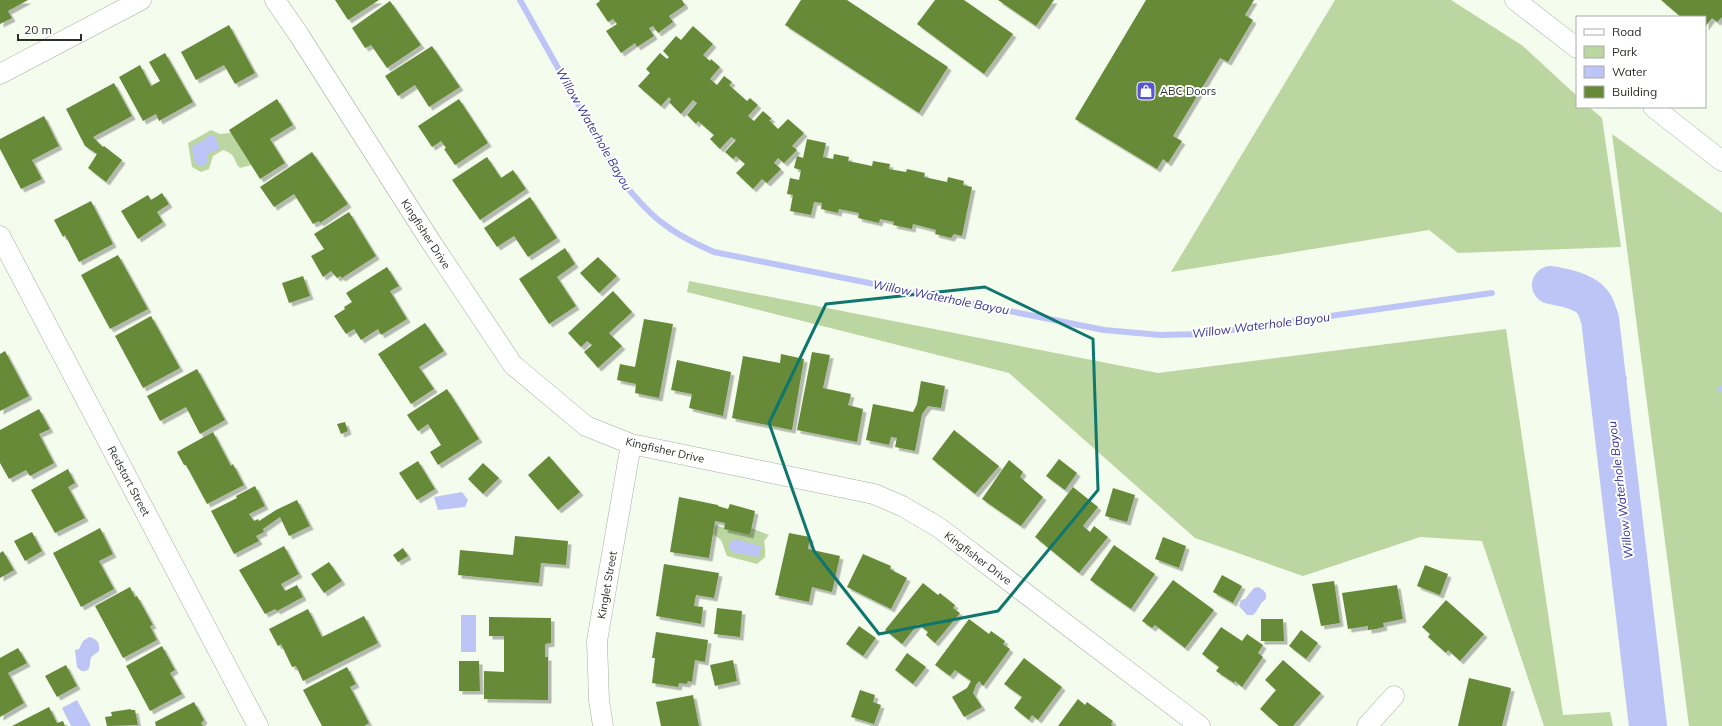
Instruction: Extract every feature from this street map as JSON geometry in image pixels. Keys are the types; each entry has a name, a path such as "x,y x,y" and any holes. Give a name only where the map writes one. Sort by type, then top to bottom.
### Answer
{"street":[{"path":"0,74 141,0"},
{"name":"Kingfisher Drive","path":"275,0 298,32 429,239 513,365 586,426 632,444 874,494 902,506 938,527 1200,726"},
{"path":"1515,0 1576,47"},
{"path":"1654,108 1722,161"},
{"name":"Redstart Street","path":"0,236 258,726"},
{"name":"Kinglet Street","path":"603,726 598,700 597,641 632,444"},
{"path":"1367,726 1394,696"}],"highlighted area":[{"path":"985,287 1093,339 1098,490 998,611 879,634 814,551 769,423 826,304"}],"green space":[{"path":"1335,0 1451,0 1523,46 1576,95 1576,108 1590,108 1602,118 1621,247 1458,253 1429,230 1171,272"},
{"path":"211,130 220,134 231,133 251,165 240,168 233,156 223,150 213,156 209,169 201,172 192,167 188,143"},
{"path":"1612,134 1722,213 1722,726 1689,726"},
{"path":"689,281 1158,373 1506,329 1563,715 1610,712 1613,726 1544,726 1482,541 1420,537 1303,576 1195,538 1009,373 687,292"},
{"path":"715,525 750,535 751,528 769,535 764,541 765,557 757,564 727,556 721,540 713,534"}],"water":[{"path":"209,135 215,136 219,146 218,150 209,153 207,156 207,163 203,166 199,166 195,162 192,146 201,142"},
{"path":"462,492 468,500 465,507 438,510 434,497"},
{"path":"734,539 761,546 759,557 732,552 729,547 730,543"},
{"path":"1258,587 1265,592 1266,599 1262,602 1253,615 1247,615 1239,606 1241,600 1245,599 1254,588"},
{"path":"461,615 476,615 476,652 461,652"},
{"path":"89,637 97,641 99,651 91,657 88,669 81,671 77,667 75,650 79,649 83,641"},
{"path":"77,700 91,726 71,726 62,708"}],"building":[{"path":"0,0 28,0 8,11 12,18 0,24"},
{"path":"335,0 379,0 348,20"},
{"path":"599,0 682,0 685,5 669,16 673,22 658,33 653,26 649,28 654,36 637,47 635,43 621,53 606,31 617,24 613,19 608,22 596,4 600,1"},
{"path":"801,0 847,0 948,67 919,113 785,25"},
{"path":"935,0 964,0 1013,34 984,74 917,24"},
{"path":"998,0 1054,0 1036,26"},
{"name":"ABC Doors","path":"1146,0 1254,0 1245,15 1253,20 1228,62 1220,58 1173,136 1182,141 1168,163 1163,159 1157,169 1075,119"},
{"path":"1661,0 1722,0 1722,17 1717,22 1712,18 1706,26 1706,16 1680,16"},
{"path":"390,1 421,45 387,68 371,45 365,48 352,28"},
{"path":"229,25 255,73 235,84 224,65 196,80 181,52"},
{"path":"693,26 713,44 703,55 710,61 711,59 720,67 710,79 717,85 724,76 732,82 729,85 747,101 750,98 758,105 748,116 754,121 763,111 772,119 769,120 778,129 788,119 804,133 792,146 797,150 784,163 778,158 774,163 781,169 767,183 762,179 753,189 736,173 745,164 736,156 733,159 725,152 736,140 731,137 720,149 710,139 714,135 698,121 696,124 687,115 697,103 693,100 681,114 669,102 671,100 669,97 661,106 638,86 650,73 646,69 660,53 667,59 669,57 663,51 676,36 681,40"},
{"path":"432,46 460,87 429,107 415,85 398,96 385,76"},
{"path":"165,53 193,102 159,121 156,114 143,121 119,77 140,65 151,86 160,81 149,62"},
{"path":"114,83 132,116 93,137 103,147 104,146 122,160 106,182 88,168 97,154 85,146 66,109"},
{"path":"277,99 293,125 270,139 285,163 260,179 229,130"},
{"path":"459,99 488,143 455,165 444,149 446,148 441,141 432,147 418,126"},
{"path":"44,116 59,146 32,160 42,179 21,189 0,149 0,139"},
{"path":"807,139 826,143 823,157 833,159 834,154 849,157 848,161 872,166 873,161 890,164 889,169 906,172 907,169 925,173 924,177 947,182 948,177 964,181 963,185 972,187 962,236 954,234 951,238 935,234 936,230 913,224 912,229 893,225 894,222 880,219 879,223 858,218 859,213 839,209 838,213 821,209 822,203 814,202 811,215 790,211 793,195 787,194 790,178 799,180 801,170 794,168 797,156 803,158"},
{"path":"312,152 348,204 320,223 319,221 313,224 294,194 274,207 260,187"},
{"path":"487,157 501,178 513,170 526,189 480,220 452,180"},
{"path":"162,193 169,204 157,212 163,222 138,239 121,211 148,195 151,200"},
{"path":"530,197 557,238 528,257 514,236 497,247 484,228"},
{"path":"91,201 113,244 79,262 65,235 63,237 54,220"},
{"path":"349,212 376,256 342,278 340,276 337,278 331,271 323,277 311,256 324,249 314,234"},
{"path":"565,248 575,264 557,277 576,306 549,324 519,279"},
{"path":"118,255 148,309 110,329 81,275"},
{"path":"598,257 617,276 599,293 580,273"},
{"path":"387,267 399,286 390,291 407,319 381,335 378,329 361,340 354,329 346,334 334,316 345,309 344,307 352,302 346,293"},
{"path":"303,276 310,296 289,303 282,283"},
{"path":"613,291 632,312 609,333 622,346 598,368 584,352 592,345 587,341 581,347 568,333"},
{"path":"151,316 180,368 143,388 115,336"},
{"path":"644,319 673,324 659,398 635,393 636,384 617,380 620,364 635,367"},
{"path":"425,323 444,351 419,367 434,389 411,404 378,354"},
{"path":"5,351 29,396 0,411 0,354"},
{"path":"812,352 830,355 823,388 851,394 848,405 863,409 857,442 797,430"},
{"path":"781,354 804,359 792,430 732,418 743,356 780,363"},
{"path":"677,360 731,372 723,416 689,408 692,394 671,390"},
{"path":"197,369 225,420 200,434 186,407 160,421 147,396"},
{"path":"921,381 945,386 941,408 928,406 922,414 915,451 895,447 897,438 891,437 889,445 866,440 873,404 913,412 917,404"},
{"path":"447,389 479,439 438,465 430,452 441,445 428,424 418,431 407,415"},
{"path":"39,409 50,429 39,434 54,463 30,476 26,470 9,479 0,463 0,430"},
{"path":"345,422 348,431 341,434 337,424"},
{"path":"954,430 999,466 975,494 932,459"},
{"path":"213,432 231,466 233,464 244,485 207,504 186,465 184,465 177,452"},
{"path":"549,456 580,492 558,510 528,475"},
{"path":"1059,459 1077,473 1065,490 1046,476"},
{"path":"1009,460 1023,472 1020,477 1043,497 1021,526 982,499"},
{"path":"418,461 435,489 417,500 399,473"},
{"path":"483,463 499,478 483,494 468,479"},
{"path":"68,469 75,483 68,487 85,518 55,533 31,490"},
{"path":"255,486 265,506 249,514 254,521 258,519 259,521 276,510 297,500 310,526 289,536 280,517 263,529 264,532 256,536 259,541 234,554 211,511 237,498 236,496"},
{"path":"1073,487 1098,507 1083,526 1090,532 1094,526 1108,537 1079,573 1035,537"},
{"path":"1113,488 1135,495 1127,522 1105,516"},
{"path":"679,497 718,505 728,509 730,504 755,511 750,535 724,529 725,523 715,521 709,558 670,552"},
{"path":"100,528 113,554 99,561 114,589 81,607 53,553"},
{"path":"32,532 42,551 25,561 14,541"},
{"path":"789,533 810,537 808,549 840,556 832,592 812,587 809,602 775,595"},
{"path":"515,536 568,541 566,565 541,563 539,583 458,575 460,550 513,555"},
{"path":"1163,537 1186,546 1179,568 1155,559"},
{"path":"1114,545 1155,574 1131,609 1090,580"},
{"path":"284,546 299,574 281,584 285,591 297,585 303,597 277,611 275,609 265,614 239,570"},
{"path":"403,548 408,556 398,562 393,555"},
{"path":"3,551 14,570 0,578 0,553"},
{"path":"863,554 891,566 890,569 907,578 891,609 847,587"},
{"path":"329,562 342,581 324,593 311,574"},
{"path":"664,564 719,573 714,598 696,595 694,606 703,607 701,624 656,616"},
{"path":"1425,565 1448,574 1440,595 1417,586"},
{"path":"1222,575 1242,586 1233,603 1213,592"},
{"path":"1173,580 1214,610 1185,648 1155,625 1152,628 1142,621"},
{"path":"1334,581 1340,623 1321,626 1312,584"},
{"path":"923,583 938,595 940,593 955,605 953,608 960,613 935,643 926,635 928,632 918,624 902,644 885,630"},
{"path":"1397,585 1403,619 1383,623 1384,627 1376,629 1368,630 1368,626 1348,629 1342,593"},
{"path":"130,587 135,597 137,596 153,625 150,626 157,640 123,658 95,606"},
{"path":"1446,600 1484,634 1460,661 1448,650 1446,653 1428,637 1430,634 1422,627"},
{"path":"717,608 742,611 740,637 714,634"},
{"path":"308,609 322,637 364,616 378,643 303,681 296,666 292,667 281,644 278,646 269,629"},
{"path":"489,617 551,618 551,643 545,644 545,657 548,657 548,700 484,699 484,671 504,672 504,636 489,636"},
{"path":"969,619 989,634 991,631 1005,641 1003,644 1010,649 983,686 979,681 976,685 973,693 982,707 964,717 952,697 967,688 971,681 955,670 950,676 935,665"},
{"path":"1261,619 1283,619 1284,641 1261,641"},
{"path":"859,626 876,638 863,656 846,644"},
{"path":"1221,627 1242,641 1247,634 1263,645 1258,653 1263,657 1242,687 1235,681 1234,683 1216,671 1219,667 1202,654"},
{"path":"1301,630 1318,643 1306,659 1289,646"},
{"path":"656,632 708,640 705,662 695,660 692,682 688,681 687,684 679,683 678,687 652,683 655,658 652,658"},
{"path":"162,646 175,670 170,673 182,694 150,711 126,666"},
{"path":"18,648 27,663 8,673 24,703 0,717 0,658"},
{"path":"907,653 926,667 913,684 895,670"},
{"path":"1024,658 1062,687 1038,720 1032,715 1029,720 1014,708 1022,697 1004,684"},
{"path":"733,660 737,681 715,686 710,665"},
{"path":"1283,660 1321,693 1293,726 1279,726 1260,709 1276,690 1265,680"},
{"path":"459,661 479,661 480,691 459,691"},
{"path":"66,665 77,686 57,697 45,676"},
{"path":"347,667 356,684 350,687 369,723 364,726 322,726 303,690"},
{"path":"1469,678 1511,688 1502,726 1458,726"},
{"path":"860,690 875,695 873,702 881,705 874,724 851,717"},
{"path":"693,695 699,726 661,726 656,702"},
{"path":"1078,699 1085,705 1087,702 1113,721 1111,724 1113,726 1058,726"},
{"path":"194,702 204,720 201,723 203,726 156,726 155,722"},
{"path":"49,707 57,723 63,721 65,726 12,726"},
{"path":"131,709 135,710 138,725 107,726 105,717 112,716 111,712"}],"waterway":[{"name":"Willow Waterhole Bayou","path":"520,0 619,177 650,213 660,222 698,245 714,252 1104,330 1160,335 1203,334 1492,293"},
{"name":"Willow Waterhole Bayou","path":"1551,285 1575,291 1586,296 1594,304 1600,319 1648,726"},
{"path":"1607,380 1624,378"}],"place":[{"name":"ABC Doors","path":"1146,91"}]}
